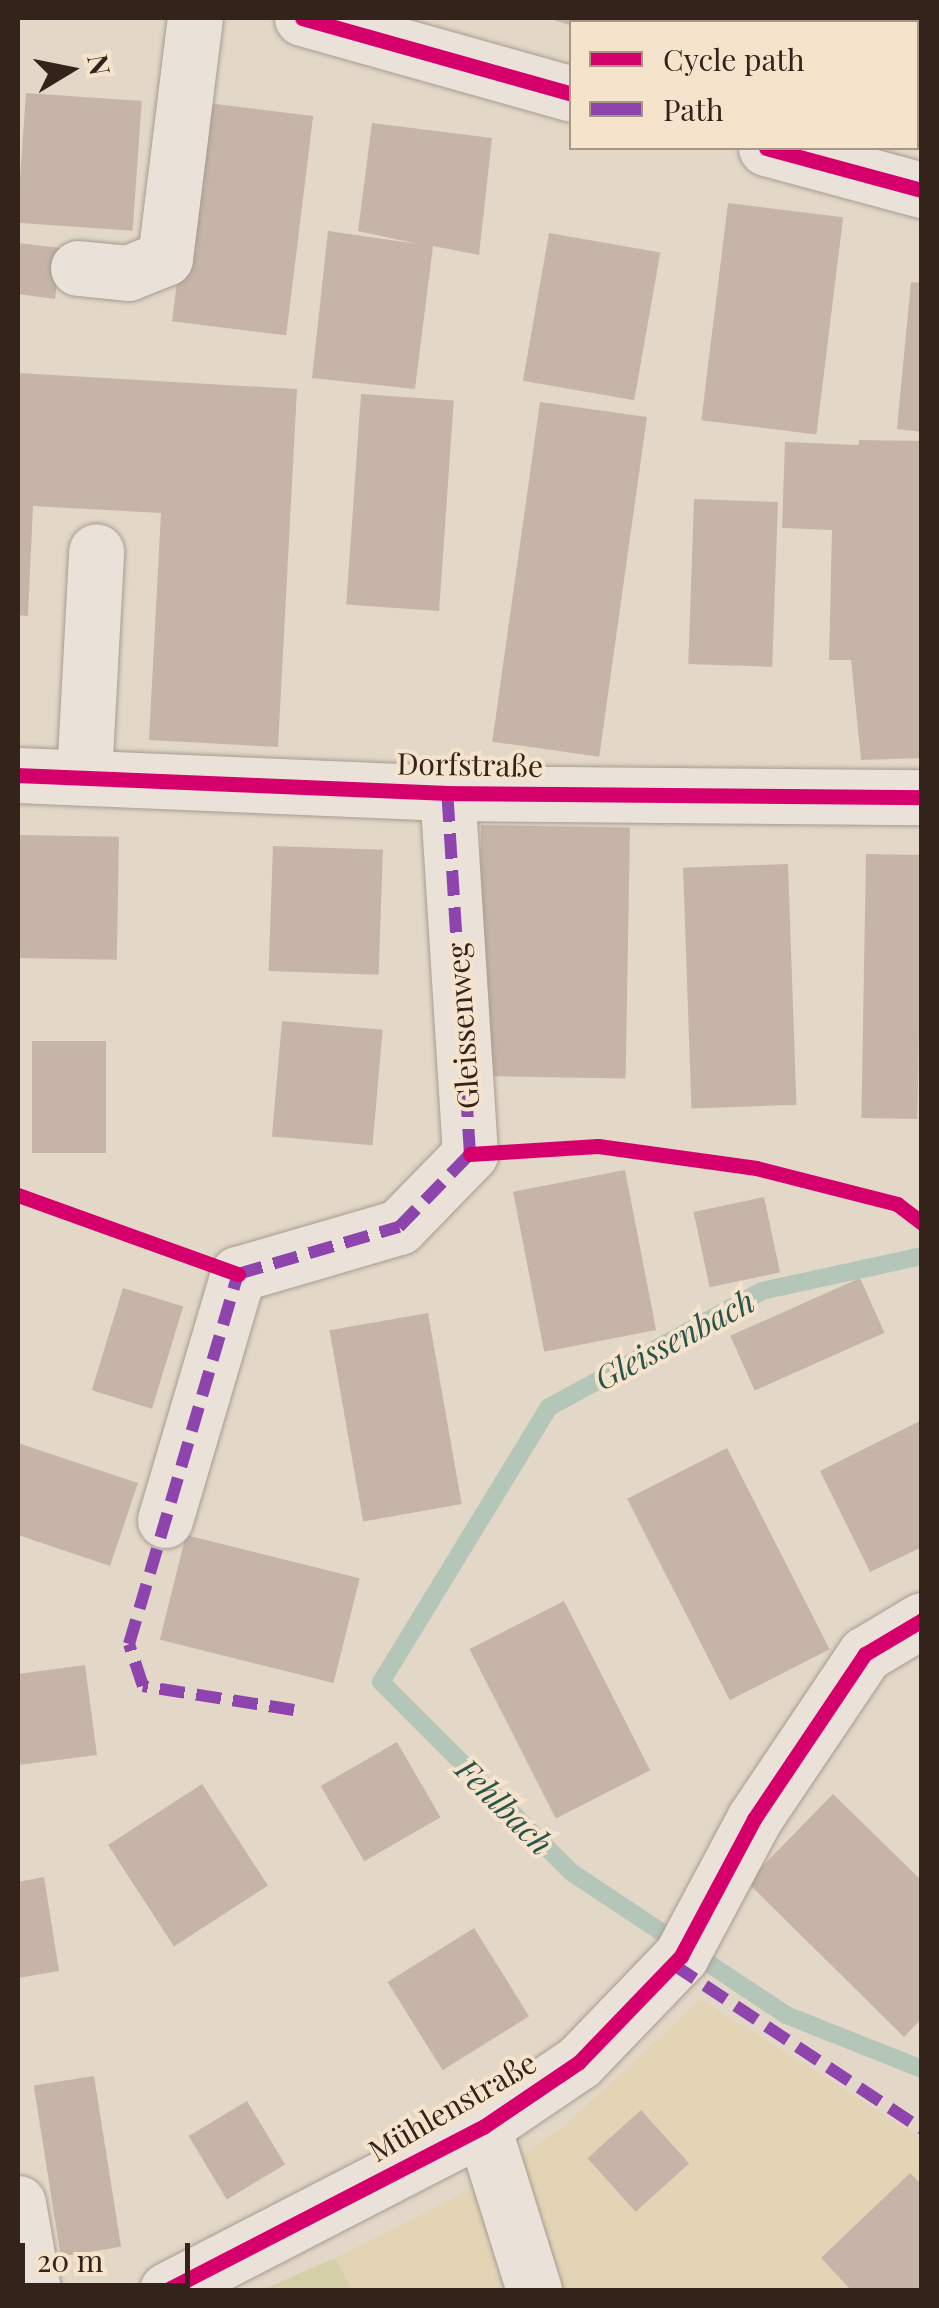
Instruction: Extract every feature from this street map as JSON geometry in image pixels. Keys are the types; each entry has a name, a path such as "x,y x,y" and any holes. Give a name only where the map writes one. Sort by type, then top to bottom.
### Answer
{"street":[{"path":"78,268 128,273 165,258 194,18"},
{"path":"302,18 569,93"},
{"path":"773,150 922,190"},
{"path":"84,776 96,551"},
{"name":"Dorfstraße","path":"18,776 447,793 922,797"},
{"name":"Gleissenweg","path":"165,1520 238,1274 400,1226 470,1154 447,793"},
{"name":"Mühlenstraße","path":"167,2290 483,2127 579,2062 688,1945 754,1819 865,1654 922,1620"},
{"path":"483,2127 534,2290"},
{"path":"18,2203 33,2290"}],"shaded area":[{"path":"701,1999 921,2138 921,2290 353,2290 335,2258 454,2198 563,2127"},
{"path":"335,2258 353,2290 262,2290"}],"building":[{"path":"548,18 653,18 569,20 569,25"},
{"path":"922,18 922,42 919,49 919,20 794,20"},
{"path":"26,93 142,101 133,231 18,223"},
{"path":"199,102 313,116 286,335 172,321"},
{"path":"372,123 492,138 479,255 433,246 415,389 312,378 328,231 418,244 358,231"},
{"path":"728,203 843,217 816,435 701,420"},
{"path":"549,233 660,253 634,400 523,381"},
{"path":"18,243 61,248 55,299 18,294"},
{"path":"911,282 922,283 922,432 897,429"},
{"path":"18,373 297,389 278,747 149,740 161,513 33,506 28,616 18,615"},
{"path":"361,394 454,400 439,611 346,604"},
{"path":"540,402 647,417 599,757 492,742"},
{"path":"859,440 922,441 922,758 861,760 851,660 829,660 832,530 782,528 785,442 859,445"},
{"path":"694,499 778,502 772,667 688,664"},
{"path":"481,825 630,828 626,1079 477,1076"},
{"path":"18,835 119,837 117,960 18,958"},
{"path":"273,846 383,850 379,975 269,971"},
{"path":"866,854 922,855 917,1119 861,1118"},
{"path":"788,864 796,1105 691,1109 683,868"},
{"path":"282,1021 383,1030 373,1145 272,1137"},
{"path":"32,1041 106,1041 106,1153 32,1153"},
{"path":"625,1170 656,1330 544,1352 513,1192"},
{"path":"764,1197 780,1272 710,1287 694,1212"},
{"path":"860,1278 884,1333 755,1391 730,1336"},
{"path":"123,1288 183,1306 152,1409 92,1390"},
{"path":"428,1313 462,1504 363,1521 330,1330"},
{"path":"922,1420 922,1547 870,1572 820,1471"},
{"path":"18,1443 138,1483 110,1566 18,1535"},
{"path":"727,1448 830,1649 730,1700 627,1499"},
{"path":"186,1535 360,1578 334,1683 160,1640"},
{"path":"564,1601 650,1770 556,1818 470,1649"},
{"path":"85,1665 97,1755 18,1765 18,1674"},
{"path":"397,1742 440,1817 364,1861 321,1786"},
{"path":"202,1784 268,1885 174,1946 108,1845"},
{"path":"833,1794 922,1881 922,2018 904,2037 747,1882"},
{"path":"44,1877 59,1971 18,1978 18,1882"},
{"path":"474,1928 529,2016 443,2070 387,1982"},
{"path":"94,2076 121,2247 61,2256 34,2086"},
{"path":"247,2101 285,2164 227,2199 189,2136"},
{"path":"641,2110 689,2164 636,2212 587,2158"},
{"path":"910,2173 922,2185 922,2290 851,2290 821,2258"}],"waterway":[{"name":"Fehlbach","path":"922,1256 762,1291 549,1407 381,1682 571,1872 786,2015 922,2069"}],"marked path":[{"path":"294,1710 143,1686 129,1644 238,1274 399,1227 470,1154 447,793"},
{"path":"674,1965 922,2129"}],"cycle path":[{"path":"302,18 569,93"},
{"path":"773,150 922,190"},
{"path":"18,775 447,793 922,797"},
{"path":"470,1154 598,1146 756,1168 897,1204 922,1223"},
{"path":"18,1195 238,1274"},
{"path":"167,2290 483,2127 579,2062 681,1956 754,1819 865,1654 922,1620"}],"water label":[{"name":"Gleissenbach","path":"674,1339"}]}
